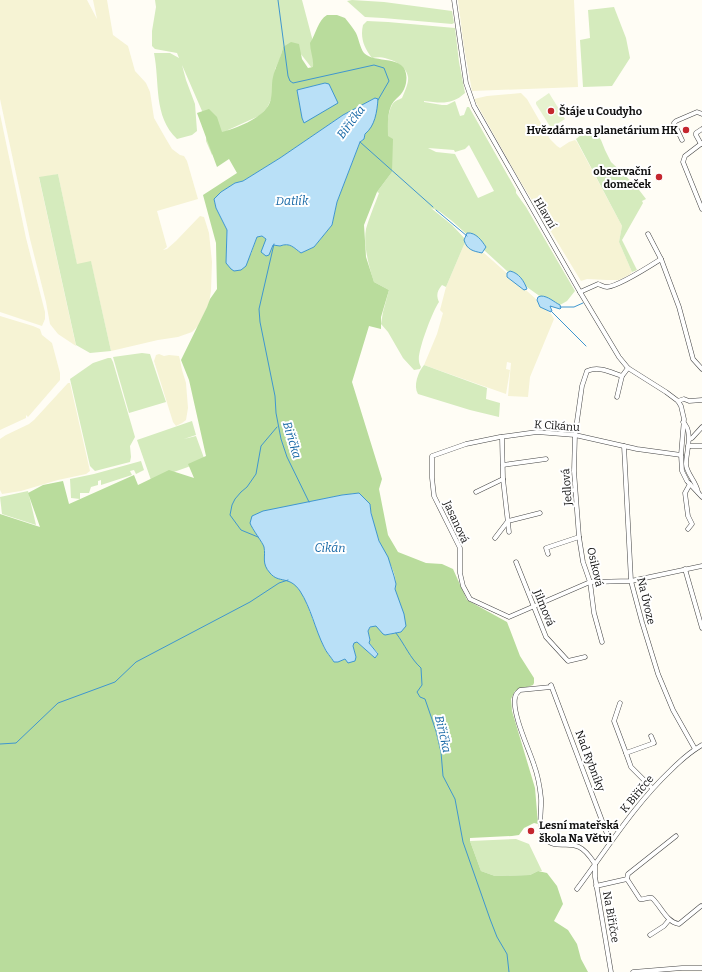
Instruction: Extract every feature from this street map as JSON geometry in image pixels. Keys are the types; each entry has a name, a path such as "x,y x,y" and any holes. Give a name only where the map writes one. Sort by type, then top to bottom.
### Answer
{"street":[{"name":"Hlavní","path":"454,0 466,83 474,106 580,292 619,357 628,368 678,401"},
{"path":"682,140 674,123 692,113 697,112 702,114"},
{"path":"702,129 696,133 701,143 685,156 683,162 702,209"},
{"path":"648,234 661,259 679,307 693,359 702,369"},
{"path":"580,292 598,284 606,287 612,285 639,273 661,259"},
{"name":"Jedlová","path":"579,537 574,471 575,435 582,386 587,371 593,368 622,376"},
{"path":"617,398 622,376 628,368"},
{"path":"702,400 689,401 684,399 678,401 684,414 681,455 682,471 690,484 702,496"},
{"path":"683,422 686,425 690,439 688,446 687,470 697,485 698,493"},
{"path":"690,439 702,427"},
{"name":"K Cikánu","path":"432,456 466,444 537,432 575,435 637,450 681,455"},
{"path":"502,437 502,479 509,532"},
{"name":"Na Úvoze","path":"624,446 631,580 658,674 673,710 695,749"},
{"path":"688,446 702,446"},
{"name":"Jasanová","path":"432,456 434,496 460,548 460,573 463,586 470,599 499,614 509,617 535,606"},
{"path":"503,465 546,460"},
{"path":"476,492 502,479"},
{"path":"688,529 692,526 692,524 688,516 685,493 690,484"},
{"path":"570,497 570,491 575,490"},
{"path":"495,538 508,521 540,513"},
{"name":"Osiková","path":"548,554 546,548 579,537 583,562 590,582 594,613 602,642"},
{"name":"Jilmová","path":"516,562 535,606 546,637 568,661 585,657"},
{"path":"535,606 590,582 631,580 702,566"},
{"path":"685,569 702,628"},
{"name":"Nad Rybníky","path":"596,864 578,846 556,845 547,840 542,833 541,799 537,777 516,712 515,698 516,693 520,690 551,686 610,842"},
{"path":"620,703 614,722 631,767 652,788"},
{"path":"626,753 654,743 651,736"},
{"name":"K Biřičce","path":"577,889 610,842 652,788 680,761 702,745"},
{"path":"627,879 628,874 676,836"},
{"name":"Na Biřičce","path":"596,864 596,886 611,972"},
{"path":"596,886 627,879"},
{"path":"627,879 640,899 643,900 648,897 652,898 674,923 678,924 701,906"},
{"path":"650,935 670,920"},
{"path":"633,972 674,968 702,968"}],"shaded area":[{"path":"0,0 87,0 97,19 93,0 107,0 113,35 128,46 135,71 146,83 150,92 154,118 172,149 184,156 187,161 198,199 157,211 167,247 163,250 167,249 176,241 200,216 204,217 209,233 212,262 209,303 198,326 192,332 178,337 111,351 91,262 77,265 58,174 39,178 76,346 58,334 50,324 0,99"},
{"path":"458,0 574,0 578,87 472,91 464,47"},
{"path":"521,93 527,99 550,139 557,146 560,148 569,142 575,140 577,142 622,226 619,242 632,272 629,275 619,280 587,279 581,281 516,174 474,99 487,96"},
{"path":"0,114 26,238 45,312 45,319 42,326 0,312"},
{"path":"466,240 479,252 484,253 536,299 554,319 530,377 528,397 508,396 511,363 507,362 506,369 510,370 506,394 424,365 437,334 443,313 440,310 446,287"},
{"path":"0,316 40,329 42,335 52,343 60,373 60,380 28,417 26,415 26,418 0,430"},
{"path":"159,354 164,356 179,356 186,383 188,408 186,420 176,426 173,422 154,361 156,355"},
{"path":"68,383 70,383 90,471 86,474 58,480 21,491 2,494 0,490 0,439 34,420"}],"green space":[{"path":"155,0 302,0 316,53 318,73 311,67 293,44 283,47 280,59 275,69 273,95 267,108 259,116 228,130 212,155 206,141 202,111 182,65 195,104 197,131 192,135 177,139 169,130 164,120 159,99 154,53 170,53 179,58 177,53 155,49 152,46 152,31 156,7"},
{"path":"347,1 384,2 452,11 454,23 365,17"},
{"path":"614,7 626,38 630,58 612,86 583,87 580,40 590,38 588,10"},
{"path":"327,15 337,15 345,18 356,33 361,49 364,53 369,56 398,63 403,67 406,73 405,88 391,106 388,117 388,136 393,139 392,172 377,192 364,225 366,257 374,282 389,290 381,317 381,329 369,326 352,382 382,479 379,489 388,535 398,552 426,563 442,564 453,569 467,600 507,622 520,656 534,678 533,685 515,691 511,699 512,711 535,788 538,824 534,823 524,828 519,835 470,838 470,841 481,871 495,876 530,875 538,871 547,873 557,886 563,904 554,921 568,930 577,944 581,959 588,972 0,972 0,514 40,527 28,493 43,485 63,481 69,504 134,475 138,485 169,470 194,478 188,464 206,456 189,380 181,360 210,299 217,289 216,243 203,195 237,173 229,159 217,167 197,113 209,109 217,117 222,132 242,125 257,117 270,102 273,77 283,47 291,42 299,44 302,59 308,68 313,67 310,43 321,20","holes":["325,83 304,123 297,90","375,98 364,139 360,142 337,202 332,225 314,247 301,253 289,245 273,245 269,255 266,239 262,236 257,237 251,254 226,263 227,230 216,208 214,199 221,192 235,183 243,181 280,158 343,115","359,493 370,504 372,518 381,546 395,576 395,589 401,632 386,634 383,633 378,627 372,626 368,631 370,640 369,643 378,653 375,658 357,642 354,643 353,646 356,657 334,662 324,648 304,597 296,585 288,580 277,578 264,562 264,545 253,529 309,502"]},
{"path":"367,21 455,28 459,62 465,93 456,100 441,103 424,102 447,105 455,101 460,116 464,115 467,107 469,107 516,190 516,193 526,207 575,291 567,301 560,305 548,302 517,280 452,221 439,211 431,208 452,225 466,240 446,287 442,285 438,291 437,295 439,302 436,306 420,349 419,363 421,367 420,369 414,370 403,358 388,332 381,324 389,290 374,282 368,263 365,242 366,229 379,193 377,192 392,172 388,138 389,112 394,102 402,98 407,85 408,77 403,68 394,61 377,57 372,58 363,43 363,25","holes":["469,145 494,191 478,198 455,154 436,152 428,148 454,150 455,152 465,149"]},
{"name":"Štáje u Coudyho","path":"549,93 565,119 551,128 536,104 536,102"},
{"path":"594,131 601,140 611,162 636,186 646,199 642,201 643,203 622,240 637,270 632,272 619,242 622,226 576,139 581,135"},
{"path":"58,174 77,264 91,261 111,351 90,353 76,345 39,177"},
{"path":"142,353 150,354 166,402 129,413 113,357"},
{"path":"111,358 113,362 135,437 130,446 130,462 95,471 90,466 70,379 93,363"},
{"path":"424,365 487,388 486,399 500,403 499,417 418,394 416,383 420,371"},
{"path":"192,421 196,435 184,439 196,436 204,458 188,467 151,480 137,440"},
{"path":"141,461 144,470 136,474 134,470 130,471 132,475 101,485 101,480 98,481 98,485 91,487 89,493 80,493 80,499 71,498 70,479"},
{"path":"28,491 36,525 2,514 0,497"},
{"path":"516,839 529,844 542,871 538,871 530,875 495,876 481,871 470,841"}],"water":[{"path":"325,83 329,84 338,103 304,123 297,90"},
{"name":"Datlík","path":"375,98 378,99 375,118 371,127 365,134 364,139 360,142 337,202 332,225 314,247 301,253 289,245 273,245 269,255 266,256 261,252 266,239 262,236 257,237 246,266 241,270 234,271 231,269 226,263 227,230 216,208 214,199 221,192 235,183 243,181 280,158 343,115"},
{"path":"467,233 476,235 483,242 486,247 482,253 473,251 467,246 464,240"},
{"path":"510,271 521,278 527,289 524,290 507,277 507,273"},
{"path":"541,296 551,299 560,305 561,308 550,306 551,312 540,307 537,300 538,297"},
{"name":"Cikán","path":"359,493 370,504 379,541 388,557 394,576 396,584 395,589 404,614 406,626 401,632 385,635 376,626 370,627 368,631 370,640 369,643 378,654 375,658 357,642 354,643 353,646 356,657 355,661 348,663 345,659 334,662 325,649 307,604 300,591 292,583 273,576 267,569 264,547 250,523 252,516 263,511"}],"waterway":[{"name":"Biřička","path":"278,0 288,76 290,81 293,83 374,65 384,68 389,81 378,100"},
{"path":"360,142 433,207"},
{"path":"436,210 467,236"},
{"name":"Biřička","path":"274,244 259,309 260,322 275,396 276,413 281,439 287,457 309,502"},
{"path":"560,307 574,307 583,303"},
{"path":"551,311 586,346"},
{"path":"258,537 241,530 230,515 235,499 247,487 256,474 261,446 277,427"},
{"path":"0,744 16,743 58,703 115,682 136,662 250,602 279,583 288,580"},
{"name":"Biřička","path":"396,633 421,668 422,685 417,692 420,697 425,699 436,731 441,752 443,776 455,799 463,842 497,937 507,954 509,972"}],"place":[{"name":"Štáje u Coudyho","path":"551,111"},
{"name":"Hvězdárna a planetárium HK","path":"686,130"},
{"name":"observační domeček","path":"659,177"},
{"name":"Lesní mateřská škola Na Větvi","path":"531,831"}]}
